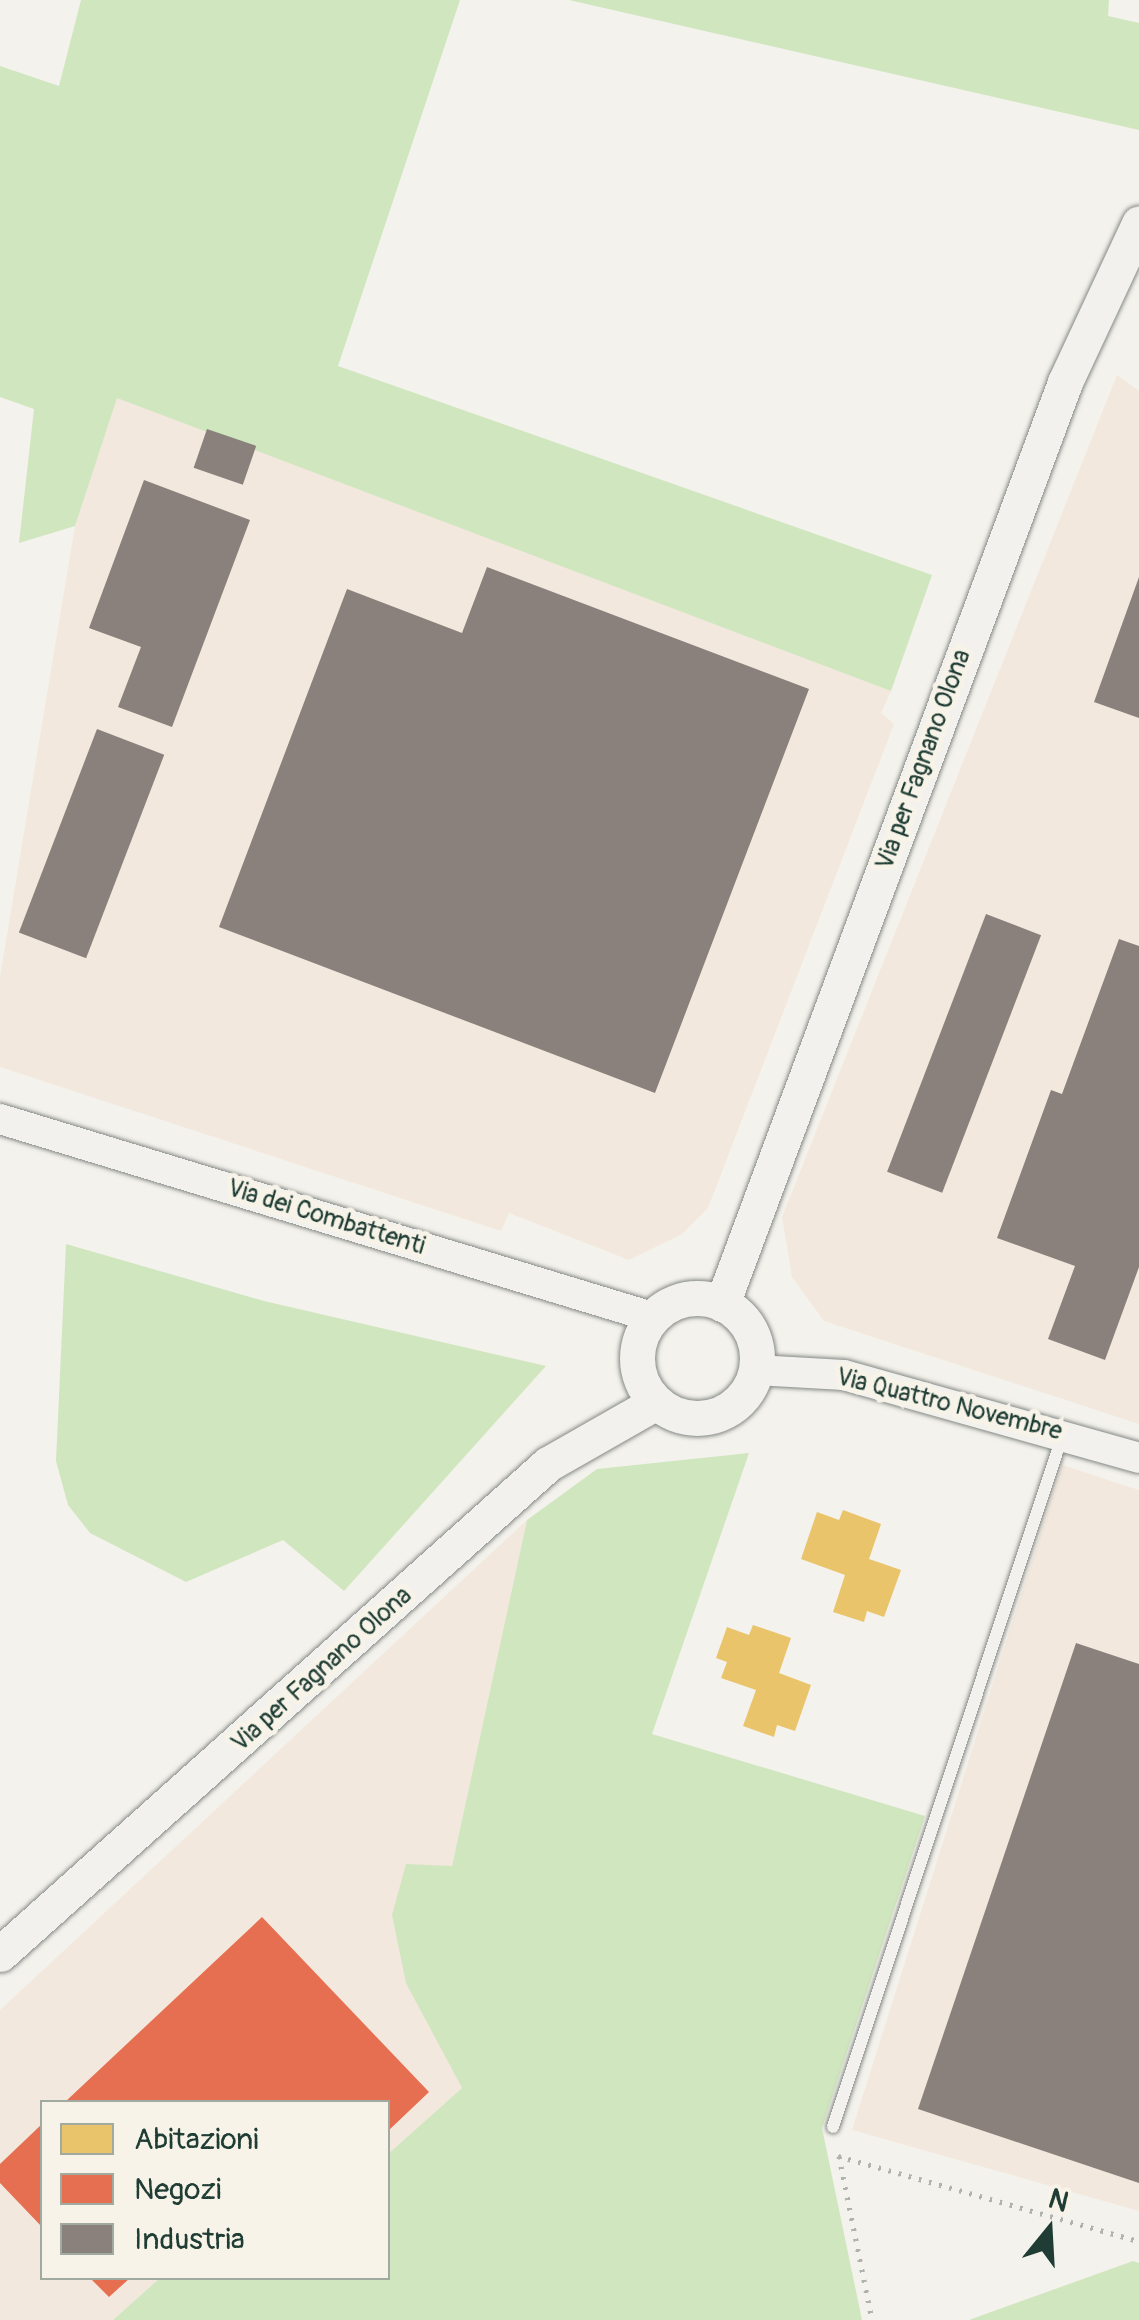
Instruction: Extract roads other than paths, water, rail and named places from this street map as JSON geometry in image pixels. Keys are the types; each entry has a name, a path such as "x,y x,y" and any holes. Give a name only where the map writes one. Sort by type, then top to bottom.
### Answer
{"main road":[{"name":"Via per Fagnano Olona","path":"722,1304 1065,382 1139,223"},
{"path":"685,1299 722,1304 750,1331 756,1370 738,1402 706,1418 670,1413 655,1403 637,1370 636,1351 652,1318 685,1299"},
{"name":"Via per Fagnano Olona","path":"0,1954 548,1464 655,1403"}],"street":[{"name":"Via dei Combattenti","path":"0,1119 652,1318"},
{"name":"Via Quattro Novembre","path":"756,1370 844,1374 1139,1458"}],"lane":[{"path":"832,2127 1063,1434"}]}
